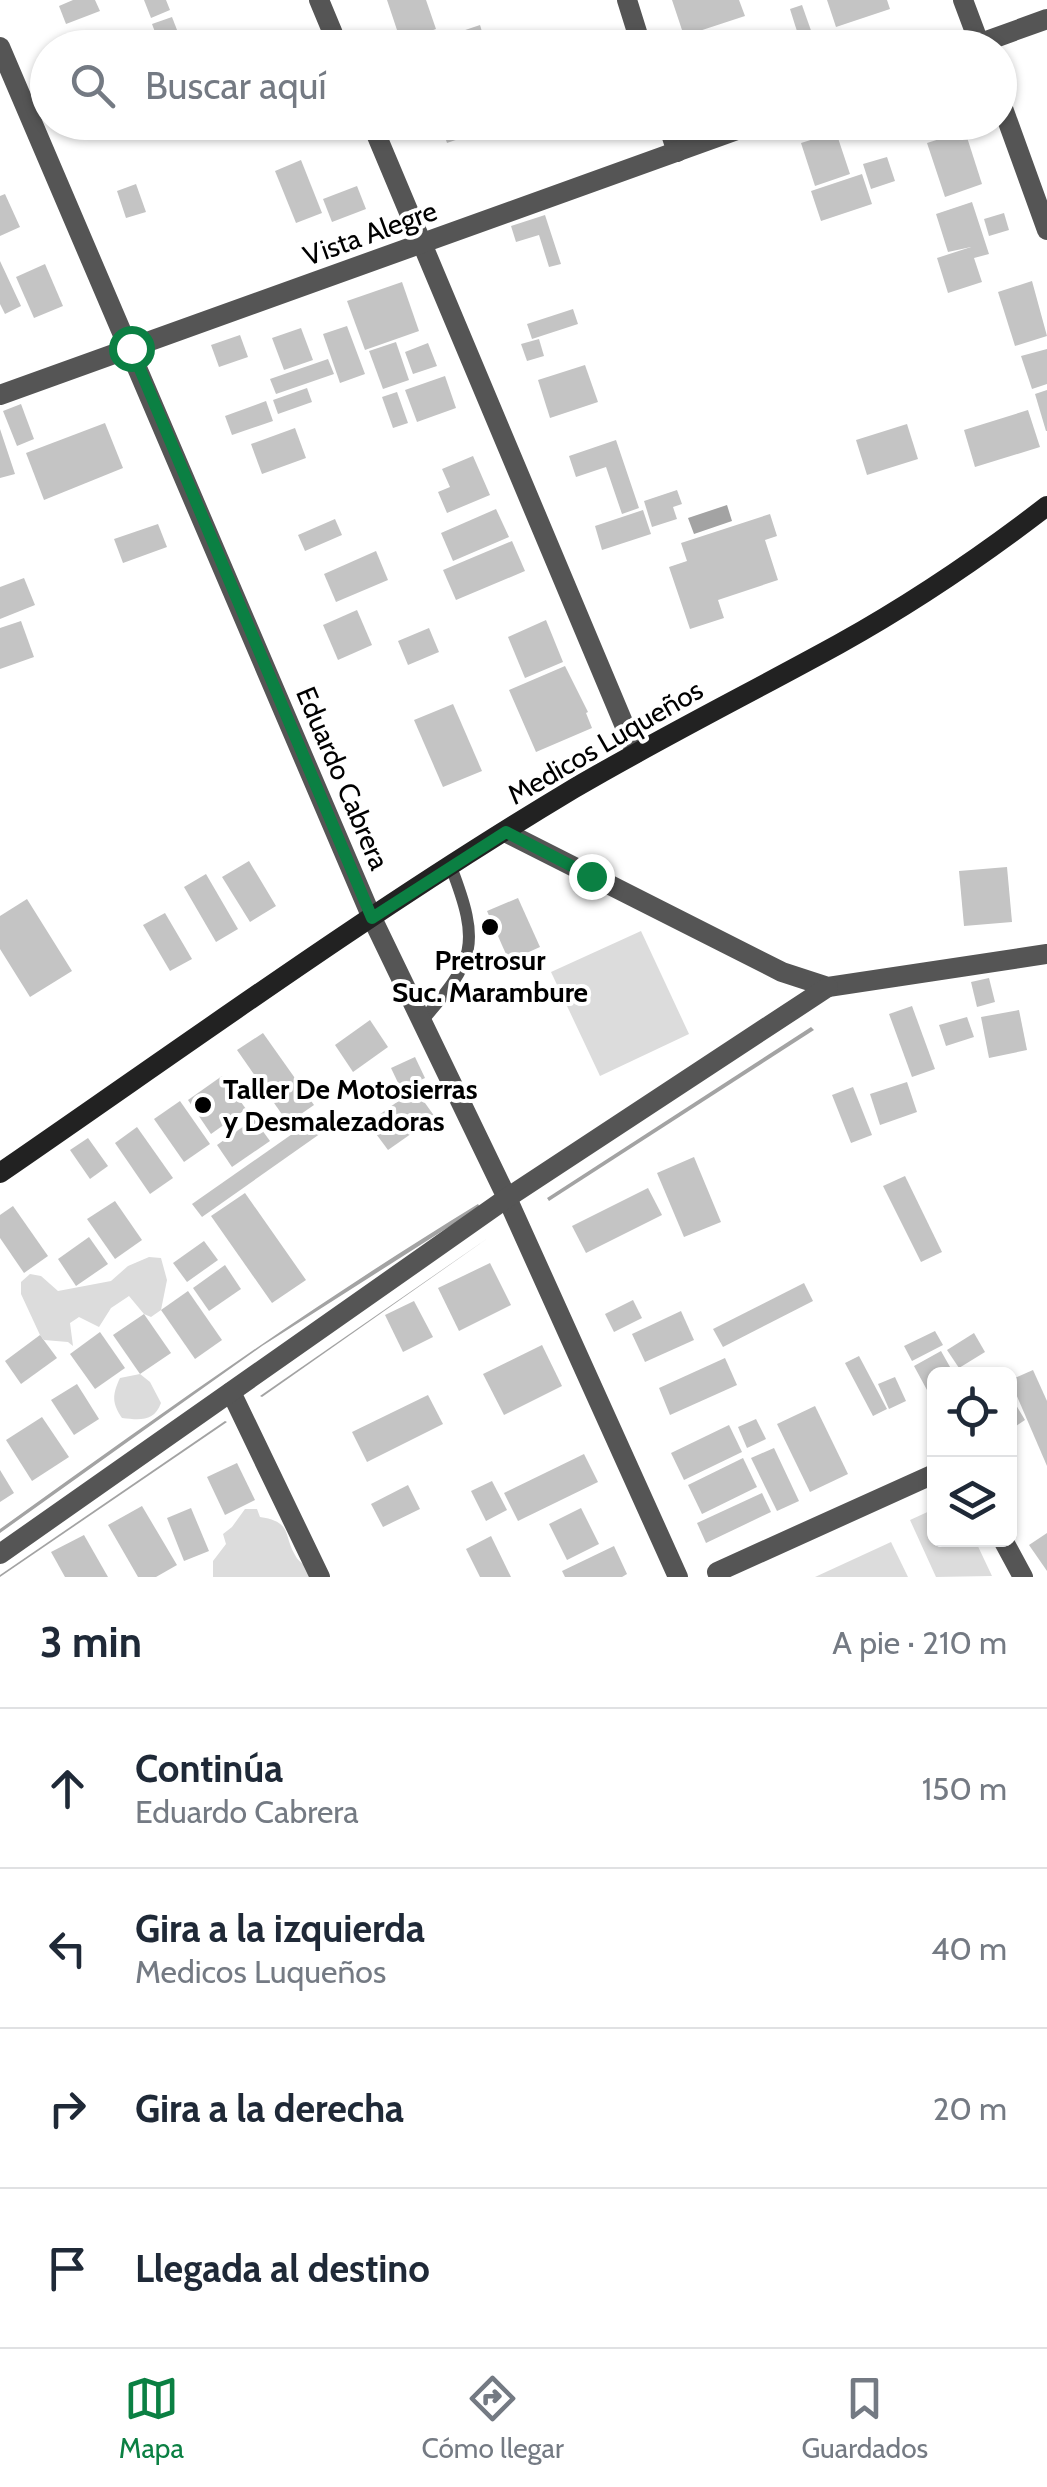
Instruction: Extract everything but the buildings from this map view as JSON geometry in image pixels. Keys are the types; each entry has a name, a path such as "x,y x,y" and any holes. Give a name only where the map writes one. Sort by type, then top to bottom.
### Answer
{"street":[{"path":"319,0 332,30"},
{"path":"626,0 636,30"},
{"path":"963,0 971,30"},
{"path":"1017,30 1047,19"},
{"name":"Eduardo Cabrera","path":"0,47 30,116"},
{"name":"Eduardo Cabrera","path":"40,140 372,918 507,1198 678,1577"},
{"path":"379,140 636,753"},
{"path":"673,140 677,152"},
{"name":"Vista Alegre","path":"0,395 710,140"},
{"path":"1014,140 1047,230"},
{"name":"Medicos Luqueños","path":"0,1174 451,867 636,753 842,642 956,570 1047,506"},
{"path":"506,832 782,972 828,987"},
{"path":"0,1554 507,1198 828,987 1047,954"},
{"path":"231,1392 320,1577"},
{"path":"717,1572 927,1477"},
{"path":"1007,1547 1023,1577"}],"lane":[{"path":"422,1021 451,988 469,956 468,918 451,867"}],"shaded area":[{"path":"727,505 732,521 694,534 688,518"},
{"path":"641,931 689,1034 600,1076 551,972"},
{"path":"811,1027 814,1030 549,1201 547,1198"},
{"path":"478,1204 480,1207 262,1346 0,1533 0,1529 236,1362"},
{"path":"488,1238 262,1397 260,1396"},
{"path":"149,1257 161,1258 167,1280 161,1310 151,1317 144,1314 129,1296 111,1308 99,1327 79,1317 70,1323 73,1346 44,1340 40,1335 21,1294 21,1282 30,1274 41,1276 58,1291 111,1281 128,1266"},
{"path":"140,1374 150,1382 161,1403 150,1417 122,1418 114,1399 117,1384 120,1378"},
{"path":"227,1422 0,1577 0,1575"},
{"path":"245,1509 257,1509 260,1517 278,1522 297,1558 319,1577 213,1577 213,1561 226,1544 223,1534"},
{"path":"927,1512 927,1547 978,1547 992,1576 936,1577 910,1520"},
{"path":"891,1542 908,1577 815,1577"}],"place":[{"name":"Pretrosur Suc. Marambure","path":"490,927"},
{"name":"Taller De Motosierras y Desmalezadoras","path":"203,1105"}],"route":[{"path":"131,348 372,918 506,832 591,876"}]}
